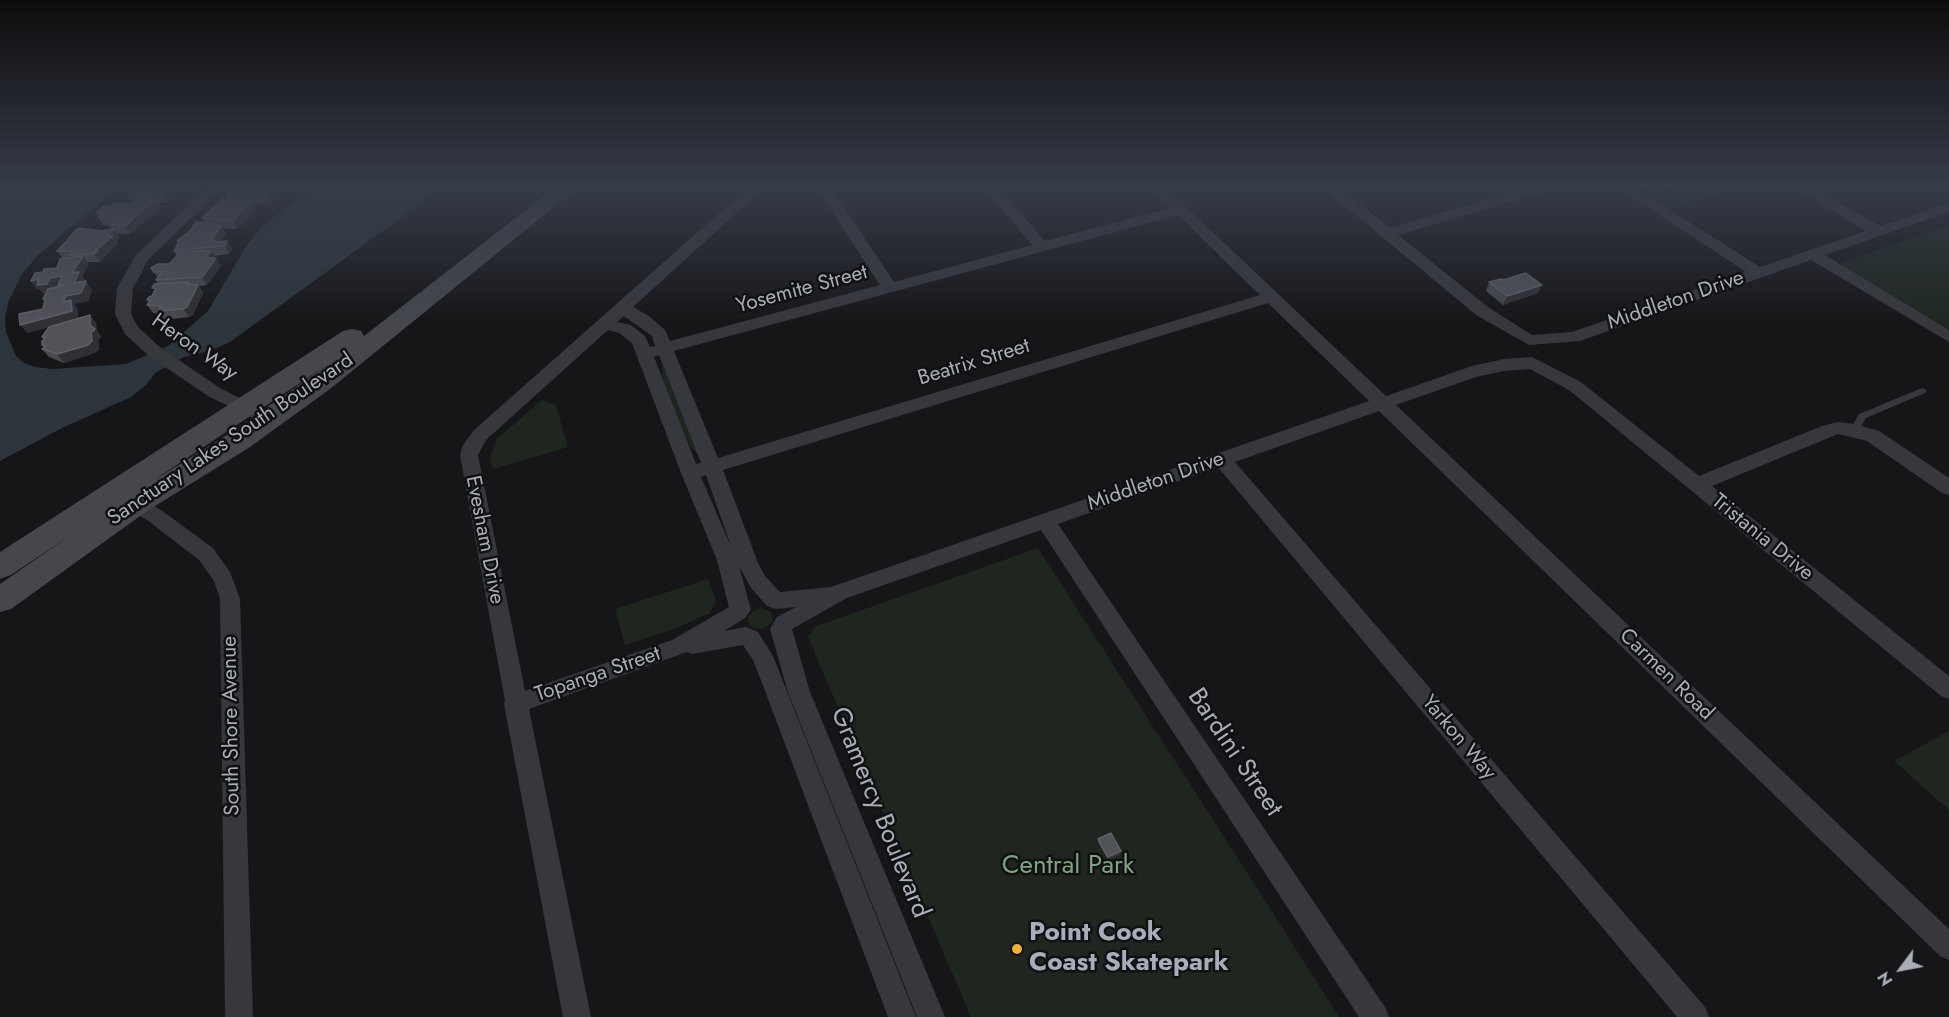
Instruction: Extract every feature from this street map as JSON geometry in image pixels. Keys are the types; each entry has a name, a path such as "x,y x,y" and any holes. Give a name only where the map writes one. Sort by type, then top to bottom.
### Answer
{"street":[{"name":"Heron Way","path":"167,232 149,249 129,278 123,297 126,323 140,340 171,364 204,386 257,414"},
{"name":"Sanctuary Lakes South Boulevard","path":"0,567 125,498 257,414 492,232"},
{"name":"Sanctuary Lakes South Boulevard","path":"257,414 321,383 510,232"},
{"name":"Evesham Drive","path":"577,1017 515,704 469,455 472,445 480,435 707,232"},
{"path":"853,232 890,288"},
{"path":"1030,232 1042,247"},
{"name":"Yosemite Street","path":"644,354 1096,232"},
{"name":"Carmen Road","path":"1203,232 1949,947"},
{"path":"1387,234 1392,232"},
{"path":"1695,232 1758,273"},
{"name":"Middleton Drive","path":"1472,372 1498,359 1517,341 1574,337 1874,232"},
{"path":"1387,234 1482,311 1506,336 1512,348"},
{"path":"1812,254 1949,337"},
{"name":"Beatrix Street","path":"690,473 1271,297"},
{"path":"622,308 653,327 665,349 754,576 785,610 783,626 767,638 748,637"},
{"path":"1482,311 1530,340 1543,344 1553,355"},
{"path":"604,324 631,332 639,340 690,473 727,560 739,611 736,626 748,637 762,656 774,683 902,1017"},
{"name":"Middleton Drive","path":"775,601 840,592 1472,372 1504,365 1549,362 1553,355 1574,337"},
{"name":"Tristania Drive","path":"1512,348 1520,359 1575,386 1949,689"},
{"name":"Tristania Drive","path":"1553,355 1575,386"},
{"path":"1697,485 1822,432 1838,428 1855,430 1882,441 1949,488"},
{"name":"Yarkon Way","path":"1222,459 1695,1017"},
{"name":"Sanctuary Lakes South Boulevard","path":"0,600 125,498"},
{"name":"South Shore Avenue","path":"125,498 206,554 223,578 230,599 239,1017"},
{"name":"Bardini Street","path":"1046,521 1375,1017"},
{"name":"Middleton Drive","path":"783,626 840,592"},
{"path":"739,611 755,600 775,601"},
{"name":"Topanga Street","path":"515,704 680,646 739,611"},
{"name":"Gramercy Boulevard","path":"783,626 790,667 799,692 931,1017"},
{"name":"Topanga Street","path":"680,646 748,637"}],"lane":[{"path":"1855,430 1862,416 1922,391"}],"green space":[{"path":"1928,232 1949,232 1949,330 1839,264"},
{"path":"661,363 699,456 687,442 663,380"},
{"path":"542,400 556,405 568,447 493,469 490,457 497,439"},
{"name":"Central Park","path":"1038,548 1339,1017 971,1017 808,637 814,627"},
{"path":"708,579 716,600 710,613 674,629 625,645 615,609"},
{"path":"761,608 771,612 773,622 762,629 753,628 748,623 748,617 753,611"},
{"path":"1949,731 1949,810 1894,761"}],"shaded area":[{"path":"0,232 65,232 37,256 22,274 9,300 5,317 6,332 16,356 24,363 52,369 126,364 168,346 208,311 247,245 257,232 381,232 230,342 212,350 184,357 155,373 146,385 131,397 60,429 0,461"}],"building":[{"path":"74,232 111,232 107,236 113,236 94,254 69,255 74,251 57,251"},
{"path":"188,232 217,232 212,239 216,242 227,241 224,246 190,249 189,251 211,251 205,258 216,258 202,277 156,280 162,272 154,272 151,268 158,264 169,264 174,259 180,251 174,251 179,241 177,241"},
{"path":"83,256 72,273 79,272 74,283 86,281 81,293 66,296 63,302 71,300 72,311 20,325 19,314 43,309 45,299 43,299 48,289 65,285 58,285 62,276 50,278 47,284 37,285 39,279 31,281 35,273 43,272 44,269 57,268 60,259"},
{"path":"1526,273 1542,285 1507,296 1489,282 1503,280"},
{"path":"188,282 186,284 198,285 187,307 159,311 161,306 147,305 151,300 147,300 156,288 152,288 154,284"},
{"path":"90,315 90,325 95,329 91,333 92,341 88,345 57,354 42,349 46,346 42,345 42,341 46,337 42,337 49,327"},
{"path":"1111,833 1121,851 1108,857 1098,839"}],"place":[{"name":"Point Cook Coast Skatepark","path":"1017,949"}]}
